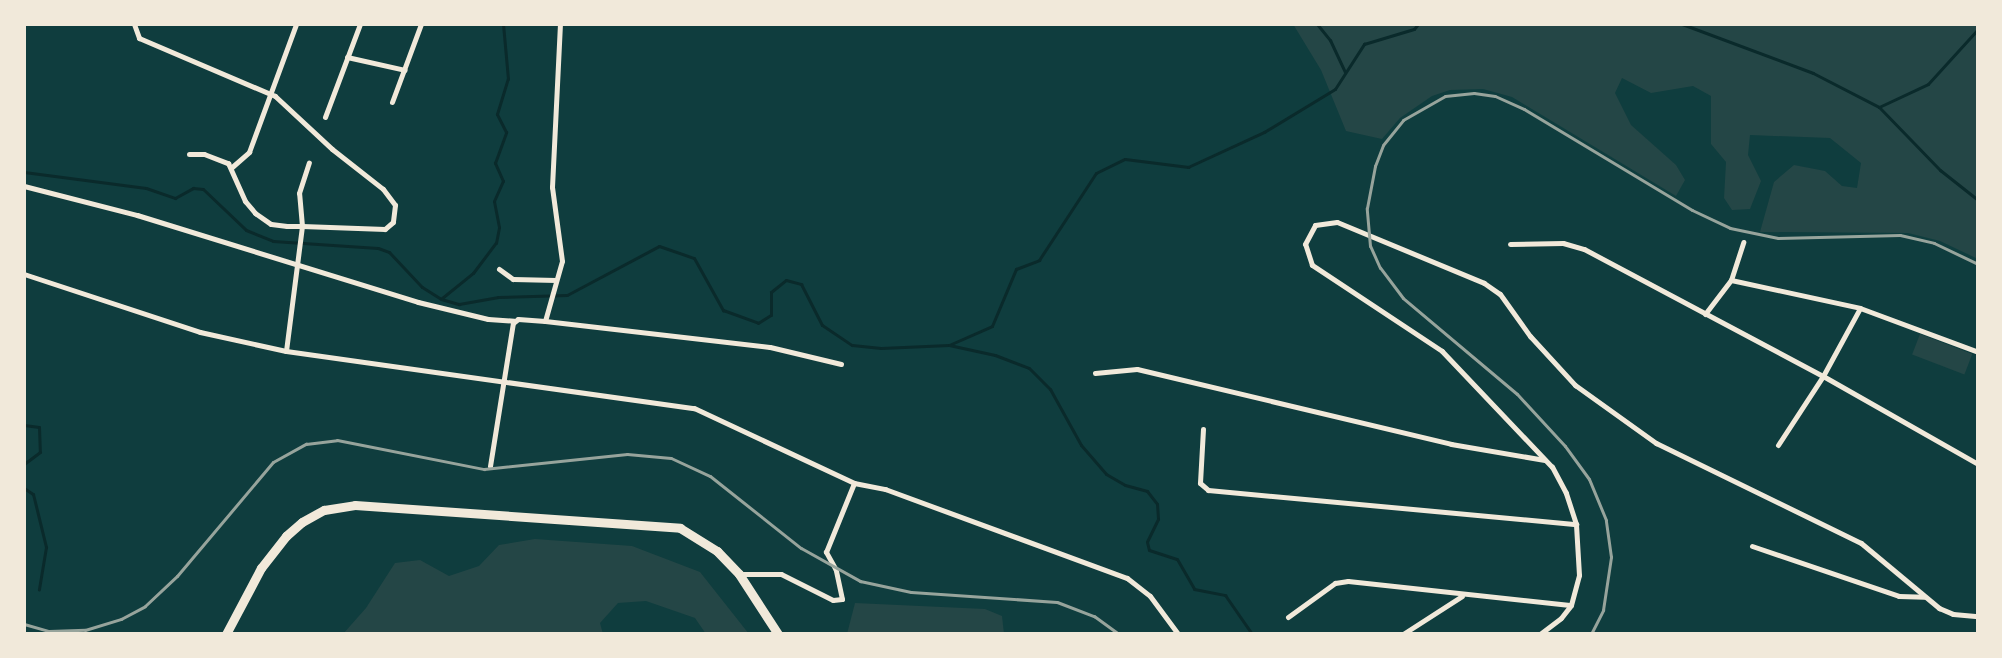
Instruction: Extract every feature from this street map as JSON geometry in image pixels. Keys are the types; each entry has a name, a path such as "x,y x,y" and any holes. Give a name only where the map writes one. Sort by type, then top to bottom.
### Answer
{"highway":[{"path":"226,634 261,568 286,536 302,522 324,510 355,505 659,524 680,528 700,538 739,574 778,634"}],"street":[{"path":"134,24 139,38 271,94 383,189 395,205 393,222 385,229 271,224 245,201 232,167 217,158 189,154"},
{"path":"232,167 249,152 296,24"},
{"path":"325,117 360,24"},
{"path":"392,102 421,24"},
{"path":"545,321 563,248 552,187 560,24"},
{"path":"347,57 405,70"},
{"path":"286,351 302,226 299,193 309,163"},
{"path":"24,186 137,215 418,302 488,319 545,321 601,330 770,347 841,364"},
{"path":"1540,634 1561,618 1571,605 1579,575 1576,524 1566,493 1546,460 1442,351 1312,265 1306,250 1309,231 1322,222 1337,222 1484,283 1500,294 1530,336 1575,385 1656,443 1861,543 1925,597 1953,614 1978,616"},
{"path":"1705,314 1731,280 1743,242"},
{"path":"1510,244 1573,245 1823,376 1978,464"},
{"path":"499,269 513,279 555,283"},
{"path":"24,274 200,332 286,351 694,408 854,483 885,489 1127,578 1150,596 1178,634"},
{"path":"1731,280 1860,308 1978,352"},
{"path":"1778,445 1823,376 1860,308"},
{"path":"490,466 514,321"},
{"path":"1095,373 1137,369 1451,444 1546,460"},
{"path":"1203,429 1200,483 1208,490 1576,524"},
{"path":"739,574 781,574 833,600 842,599 836,570 826,552 854,483"},
{"path":"1752,546 1899,596 1925,597"},
{"path":"1288,617 1335,583 1348,581 1462,596 1571,605"},
{"path":"1403,634 1462,596"}],"shaded area":[{"path":"1293,24 1978,24 1978,259 1940,241 1908,233 1760,232 1774,182 1794,165 1825,171 1842,186 1857,188 1861,163 1830,138 1750,135 1748,155 1761,181 1750,209 1732,210 1724,198 1726,162 1711,144 1711,96 1693,86 1651,93 1622,78 1615,93 1631,125 1676,165 1685,180 1676,196 1512,97 1483,89 1450,90 1432,96 1400,118 1382,139 1346,131 1321,70"},
{"path":"1920,334 1972,354 1964,375 1912,355"},
{"path":"535,539 632,546 700,572 749,634 706,634 695,618 646,601 618,603 600,623 603,634 343,634 366,608 395,563 420,560 449,576 479,566 499,545"},
{"path":"855,603 985,609 1002,616 1004,634 847,634"}],"waterway":[{"path":"442,298 473,273 496,243 499,227 494,201 503,181 495,163 506,132 497,114 508,79 503,24"},
{"path":"1317,24 1330,40 1345,72"},
{"path":"24,172 146,188 175,198 193,188 203,189 246,230 273,241 378,248 389,252 422,287 441,299 459,304 498,297 567,295 659,246 694,258 723,310 758,323 771,315 771,292 786,280 801,284 822,325 852,345 881,348 949,345 992,326 1016,269 1039,260 1096,173 1125,159 1188,167 1264,132 1335,89 1364,44 1414,29 1418,24"},
{"path":"1682,24 1813,73 1879,107 1940,170 1978,200"},
{"path":"1879,107 1928,84 1978,29"},
{"path":"949,345 995,355 1029,368 1050,389 1081,445 1106,474 1125,485 1147,491 1157,504 1158,519 1147,542 1149,550 1177,559 1194,589 1225,595 1252,634"},
{"path":"24,425 39,427 40,452 24,464"},
{"path":"24,488 33,494 46,547 39,589"}],"railway":[{"path":"1591,634 1603,610 1611,557 1606,520 1589,479 1565,446 1517,394 1403,298 1380,268 1370,246 1367,208 1375,166 1383,145 1403,120 1445,96 1474,93 1495,96 1524,109 1692,210 1730,228 1778,238 1900,235 1934,243 1978,264"},
{"path":"24,624 49,631 85,630 121,619 145,606 177,576 273,462 306,444 337,440 484,469 627,454 671,458 710,476 801,548 860,581 911,592 1057,602 1094,616 1119,634"}]}
